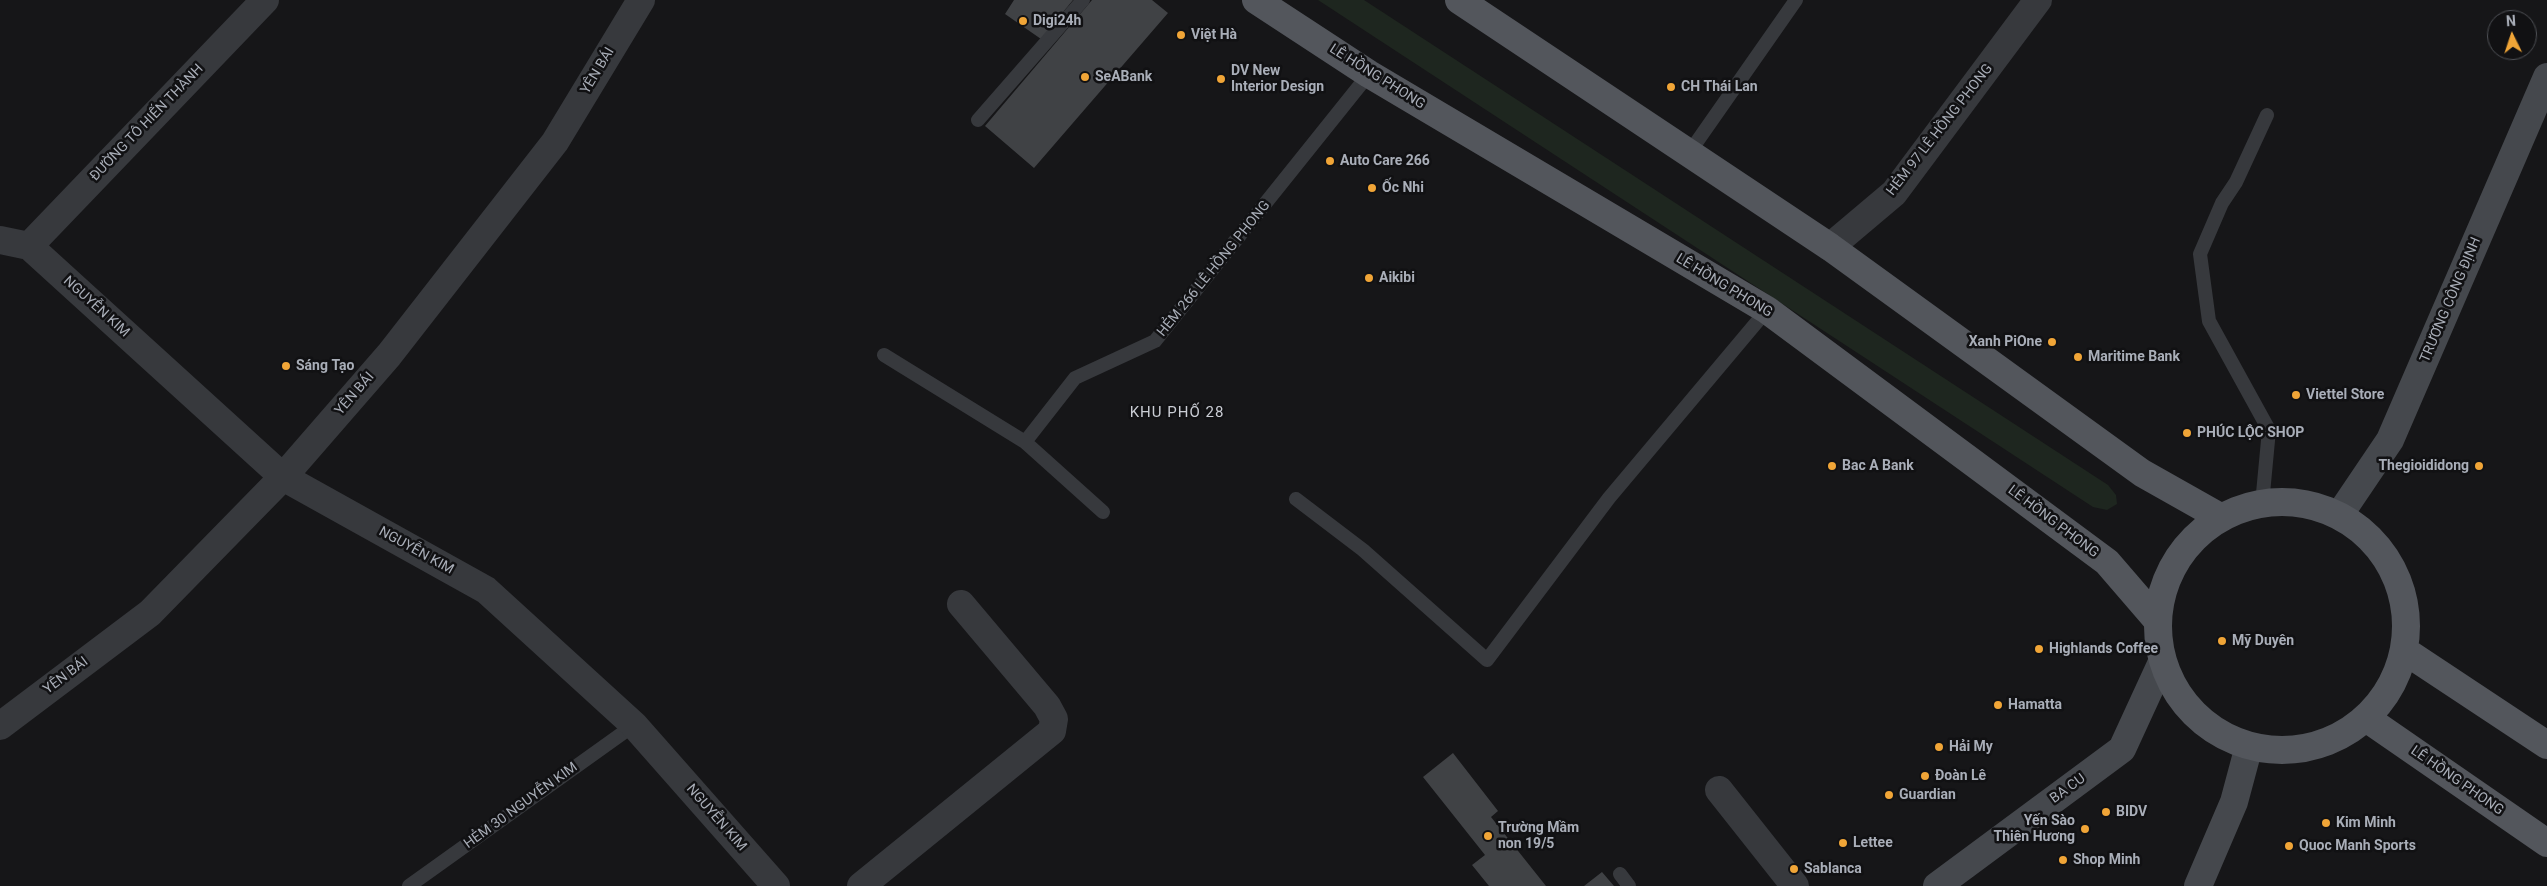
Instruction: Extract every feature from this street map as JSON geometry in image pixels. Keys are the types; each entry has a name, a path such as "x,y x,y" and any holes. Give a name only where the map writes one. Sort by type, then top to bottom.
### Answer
{"main road":[{"name":"LÊ HỒNG PHONG","path":"1256,0 1369,74 1767,310 2108,562 2157,620"},
{"path":"1459,0 1830,247 2142,473 2220,517"},
{"name":"TRƯƠNG CÔNG ĐỊNH","path":"2340,514 2390,440 2547,77"},
{"path":"2301,502 2340,514 2372,539 2396,572 2407,611 2405,651 2391,690 2366,718 2329,742 2289,750 2249,746 2211,728 2180,699 2162,662 2157,620 2165,579 2188,544 2220,517 2262,504 2301,502"},
{"path":"2405,651 2547,745"},
{"name":"BA CU","path":"1937,886 2122,749 2162,662"},
{"name":"LÊ HỒNG PHONG","path":"2366,718 2547,844"},
{"path":"2198,886 2234,802 2249,746"}],"street":[{"name":"ĐƯỜNG TÔ HIẾN THÀNH","path":"29,246 266,0"},
{"name":"YÊN BÁI","path":"0,726 150,613 283,477 389,355 555,142 641,0"},
{"name":"HẺM 97 LÊ HỒNG PHONG","path":"1830,247 1894,193 2038,0"},
{"path":"0,240 29,246"},
{"name":"NGUYỄN KIM","path":"29,246 283,477 486,590 634,725 776,886"},
{"path":"861,886 1052,731 1054,719 1047,706 961,604"},
{"path":"1719,790 1795,886"}],"lane":[{"path":"978,120 1083,0"},
{"path":"1689,153 1796,0"},
{"name":"HẺM 266 LÊ HỒNG PHONG","path":"1025,442 1075,378 1156,342 1369,74"},
{"path":"2262,504 2268,430 2209,321 2200,254 2222,203 2236,182 2267,115"},
{"path":"1296,499 1364,550 1487,660 1609,498 1767,310"},
{"path":"884,355 1025,442 1103,512"},
{"name":"HẺM 30 NGUYỄN KIM","path":"409,886 634,725"},
{"path":"1620,874 1629,886"}],"shaded area":[{"path":"1318,0 1364,0 2108,485 2116,495 2117,504 2107,510 2093,507"}],"building":[{"path":"1014,0 1073,0 1041,39 1005,14"},
{"name":"SeABank","path":"1092,0 1152,0 1168,13 1034,168 985,126"},
{"name":"Trường Mầm non 19/5","path":"1453,753 1498,811 1491,817 1546,886 1489,886 1472,865 1485,855 1423,777"},
{"name":"Trường Mầm non 19/5","path":"1602,872 1614,886 1584,886"}],"place":[{"name":"Digi24h","path":"1023,21"},
{"name":"Việt Hà","path":"1181,35"},
{"name":"SeABank","path":"1085,77"},
{"name":"DV New Interior Design","path":"1221,79"},
{"name":"CH Thái Lan","path":"1671,87"},
{"name":"Auto Care 266","path":"1330,161"},
{"name":"Ốc Nhi","path":"1372,188"},
{"name":"Aikibi","path":"1369,278"},
{"name":"Xanh PiOne","path":"2052,342"},
{"name":"Maritime Bank","path":"2078,357"},
{"name":"Sáng Tạo","path":"286,366"},
{"name":"Viettel Store","path":"2296,395"},
{"name":"PHÚC LỘC SHOP","path":"2187,433"},
{"name":"Bac A Bank","path":"1832,466"},
{"name":"Thegioididong","path":"2479,466"},
{"name":"Mỹ Duyên","path":"2222,641"},
{"name":"Highlands Coffee","path":"2039,649"},
{"name":"Hamatta","path":"1998,705"},
{"name":"Hải My","path":"1939,747"},
{"name":"Đoàn Lê","path":"1925,776"},
{"name":"Guardian","path":"1889,795"},
{"name":"BIDV","path":"2106,812"},
{"name":"Kim Minh","path":"2326,823"},
{"name":"Yến Sào Thiên Hương","path":"2085,829"},
{"name":"Trường Mầm non 19/5","path":"1488,836"},
{"name":"Lettee","path":"1843,843"},
{"name":"Quoc Manh Sports","path":"2289,846"},
{"name":"Shop Minh","path":"2063,860"},
{"name":"Sablanca","path":"1794,869"}],"district":[{"name":"KHU PHỐ 28","path":"1177,413"}]}
